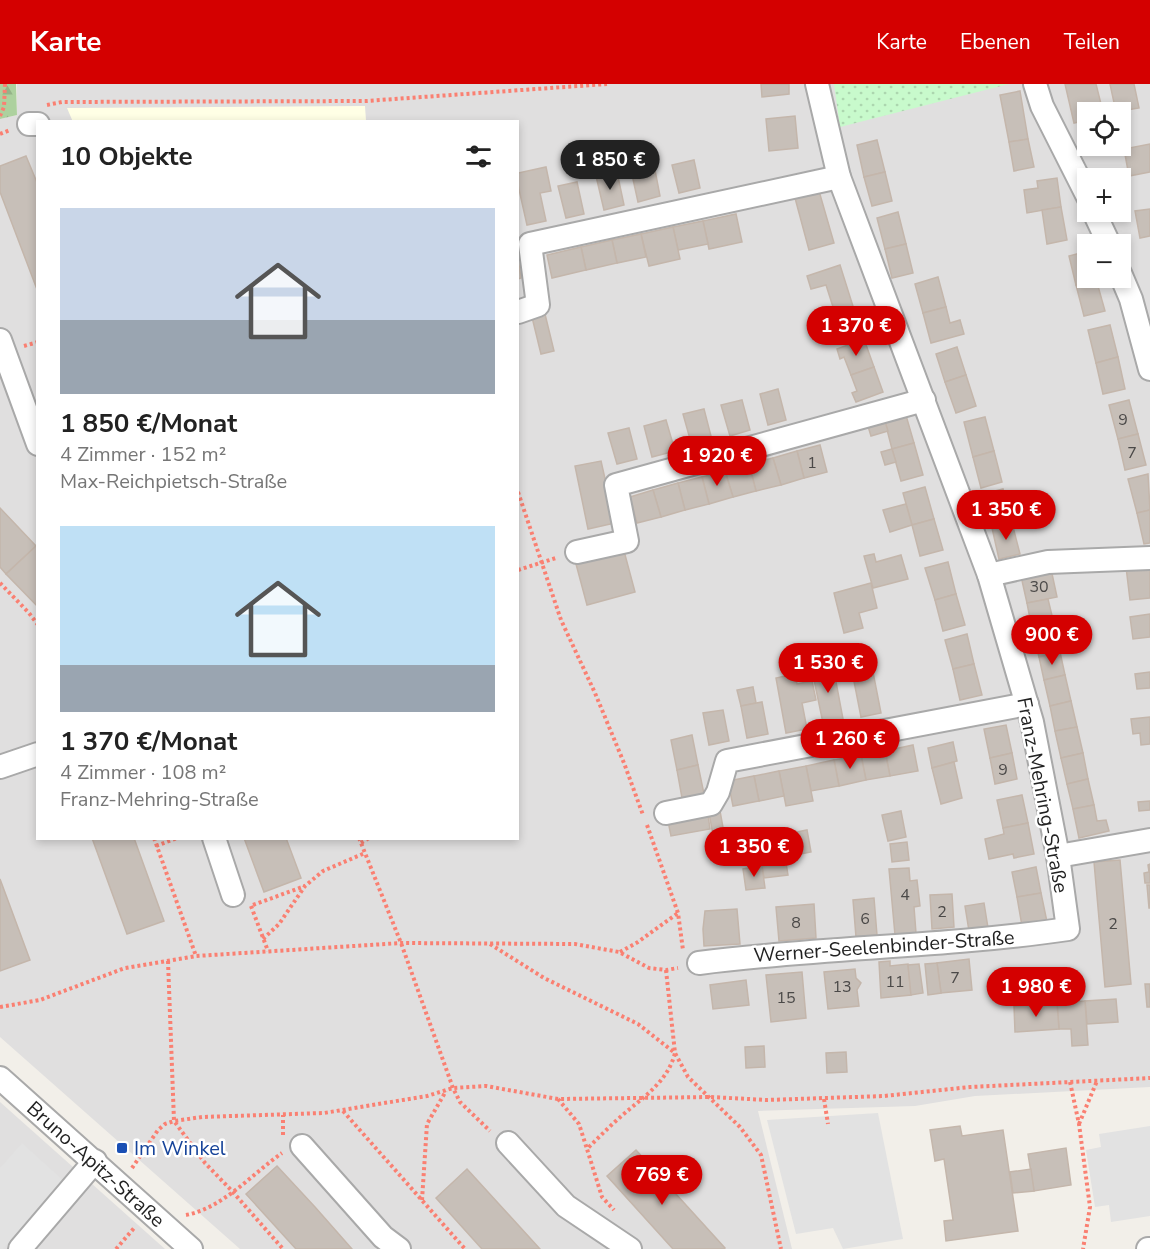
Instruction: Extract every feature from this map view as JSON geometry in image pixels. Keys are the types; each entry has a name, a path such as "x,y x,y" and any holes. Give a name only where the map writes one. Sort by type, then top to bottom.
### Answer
{"street":[{"name":"Franz-Mehring-Straße","path":"817,84 839,177 989,575 1032,722 1058,856 1068,929"},
{"path":"1035,84 1042,106 1077,175"},
{"path":"519,312 538,305 530,244 839,177"},
{"path":"1126,288 1150,369"},
{"path":"0,340 4,364 36,439"},
{"path":"577,552 627,541 616,486 924,400"},
{"path":"989,575 1048,562 1150,558"},
{"path":"666,813 711,804 718,792 727,761 1027,704"},
{"path":"0,767 36,755"},
{"path":"215,840 242,901"},
{"path":"1058,856 1150,840"},
{"name":"Werner-Seelenbinder-Straße","path":"689,965 758,956 1011,937 1068,929"},
{"name":"Bruno-Apitz-Straße","path":"0,1078 191,1249"},
{"path":"508,1143 566,1206 630,1249"},
{"path":"302,1146 383,1237 399,1249"},
{"path":"20,1249 95,1161"}],"path":[{"path":"0,116 4,107 5,84"},
{"path":"33,124 29,108 62,102 366,101 606,84"},
{"path":"0,100 4,107"},
{"path":"519,495 561,620 624,763 678,913 683,952 689,965"},
{"path":"519,570 542,562"},
{"path":"0,583 36,622"},
{"path":"154,840 196,956"},
{"path":"156,846 172,840"},
{"path":"360,841 401,943 453,1088 460,1102 498,1138 508,1143"},
{"path":"263,939 279,924 306,886 323,871 365,853"},
{"path":"268,951 242,901 306,886"},
{"path":"619,952 638,942 678,913"},
{"path":"0,1007 40,1000 125,968 196,956 401,943 575,944 619,952 649,968 666,970 675,1053 672,1066 652,1091 619,1118 587,1149"},
{"path":"490,944 544,978 639,1024 675,1053 688,1077 711,1097 752,1141 761,1155 781,1249"},
{"path":"168,961 174,1121 205,1163 283,1249"},
{"path":"121,1185 158,1130 174,1121 202,1117 293,1115 343,1111 427,1096 453,1088 486,1086 558,1099 711,1097 767,1100 824,1099 970,1087 1150,1078"},
{"path":"1079,1124 1097,1081"},
{"path":"1070,1082 1079,1124 1090,1207 1083,1249"},
{"path":"422,1200 427,1124 446,1091"},
{"path":"558,1099 579,1124 602,1197 616,1213"},
{"path":"824,1099 828,1124"},
{"path":"343,1111 465,1249"},
{"path":"116,1249 135,1228 159,1220 201,1212 214,1205 288,1149 302,1146"}],"shaded area":[{"path":"17,84 1150,84 1150,1087 975,1096 915,1106 758,1111 792,1249 240,1249 0,1037 0,119 17,115"},
{"path":"365,106 366,120 72,120 67,108"},
{"path":"0,1102 165,1249 0,1249"},
{"path":"878,1113 903,1239 843,1249 833,1228 796,1234 767,1120"},
{"path":"1150,1126 1150,1216 1111,1222 1109,1205 1095,1207 1086,1150 1101,1147 1099,1134"},
{"path":"22,1143 64,1181 3,1249 0,1249 0,1168"}],"green space":[{"path":"0,84 16,84 17,115 0,119"},
{"path":"834,84 1009,84 840,127"}],"building":[{"path":"761,84 789,84 789,94 762,97"},
{"path":"1065,84 1096,84 1100,102 1077,102 1077,122 1074,123"},
{"path":"1110,84 1134,84 1139,108 1131,109 1131,102 1114,102"},
{"path":"1020,91 1028,139 1009,142 1000,95"},
{"path":"795,116 798,148 769,151 766,119"},
{"path":"1028,139 1034,167 1014,171 1009,142"},
{"path":"877,140 885,172 864,177 857,145"},
{"path":"1150,144 1150,172 1131,176 1131,168 1128,168 1125,156 1131,156 1131,148"},
{"path":"26,156 36,180 36,287 0,192 0,166"},
{"path":"694,160 700,188 679,193 672,165"},
{"path":"654,165 660,196 638,202 631,170"},
{"path":"546,167 551,191 540,193 546,221 527,225 519,189 519,173"},
{"path":"617,172 624,205 604,210 596,176"},
{"path":"885,172 892,201 872,206 864,177"},
{"path":"1057,178 1061,207 1027,213 1024,190 1038,188 1037,181"},
{"path":"577,182 584,214 566,218 558,186"},
{"path":"819,191 834,243 809,250 795,198"},
{"path":"1061,207 1067,240 1047,244 1042,210"},
{"path":"1150,209 1150,236 1140,238 1135,211"},
{"path":"898,212 906,244 885,249 877,218"},
{"path":"736,214 742,242 709,249 703,221"},
{"path":"703,221 708,244 678,250 673,227"},
{"path":"673,227 680,259 649,266 641,234"},
{"path":"641,234 646,257 617,263 612,240"},
{"path":"612,240 617,263 586,270 581,247"},
{"path":"906,244 913,273 892,278 885,249"},
{"path":"581,247 586,270 552,278 547,255"},
{"path":"1077,254 1076,285 1069,256"},
{"path":"840,265 857,319 825,329 820,314 834,310 826,285 811,289 807,276"},
{"path":"938,277 946,307 923,313 915,284"},
{"path":"1076,285 1077,288 1099,288 1105,311 1084,316"},
{"path":"946,307 950,323 960,320 964,334 931,343 923,313"},
{"path":"544,310 554,351 541,354 531,313"},
{"path":"1110,325 1118,357 1096,363 1088,330"},
{"path":"864,339 874,367 851,375 844,357 840,359 837,349"},
{"path":"957,347 966,375 945,382 936,354"},
{"path":"1118,357 1125,389 1103,394 1096,363"},
{"path":"874,367 883,392 856,402 852,393 857,391 851,375"},
{"path":"966,375 976,406 956,413 945,382"},
{"path":"778,389 786,420 768,425 760,394"},
{"path":"742,400 750,430 730,436 721,405"},
{"path":"1129,400 1138,434 1118,439 1109,405"},
{"path":"704,409 712,440 692,446 683,414"},
{"path":"905,412 914,443 892,449 884,418"},
{"path":"985,417 994,451 973,457 964,422"},
{"path":"884,418 888,431 871,436 867,423"},
{"path":"666,420 675,451 652,457 644,426"},
{"path":"629,428 637,459 617,464 608,433"},
{"path":"1138,434 1146,465 1125,470 1118,439"},
{"path":"914,443 923,475 901,481 892,449"},
{"path":"820,445 827,472 804,478 797,451"},
{"path":"892,449 896,462 885,465 881,452"},
{"path":"797,451 804,478 781,485 773,458"},
{"path":"994,451 1002,482 981,488 973,457"},
{"path":"773,458 781,485 756,491 749,464"},
{"path":"601,461 615,523 588,529 575,466"},
{"path":"749,464 756,491 733,497 725,471"},
{"path":"725,471 733,497 709,504 702,477"},
{"path":"1148,474 1150,510 1137,513 1128,479"},
{"path":"702,477 709,504 685,510 678,483"},
{"path":"678,483 685,510 661,517 653,490"},
{"path":"925,487 934,519 912,525 903,493"},
{"path":"1003,489 1012,523 992,528 983,494"},
{"path":"653,490 661,517 637,523 630,497"},
{"path":"906,504 912,525 890,532 883,510"},
{"path":"0,508 36,546 6,574 0,567"},
{"path":"1150,510 1150,543 1144,544 1137,513"},
{"path":"934,519 943,550 920,556 912,525"},
{"path":"1012,523 1020,554 999,559 992,528"},
{"path":"36,546 36,605 6,574"},
{"path":"624,551 635,592 587,605 576,564"},
{"path":"874,554 876,562 901,555 908,579 873,588 864,556"},
{"path":"948,562 956,594 935,600 925,568"},
{"path":"1150,564 1150,598 1130,600 1126,567"},
{"path":"1051,569 1057,597 1027,603 1021,576"},
{"path":"871,583 877,608 859,613 863,628 844,633 834,593"},
{"path":"956,594 965,625 943,631 935,600"},
{"path":"1048,599 1054,624 1032,629 1027,603"},
{"path":"1150,614 1150,637 1133,639 1130,617"},
{"path":"1054,624 1060,652 1039,657 1032,629"},
{"path":"967,634 974,664 953,669 945,640"},
{"path":"1060,652 1065,675 1044,680 1039,657"},
{"path":"871,662 881,713 861,717 851,666"},
{"path":"974,664 982,695 960,700 953,669"},
{"path":"833,666 843,719 823,723 812,670"},
{"path":"1150,672 1150,688 1137,689 1135,674"},
{"path":"795,674 797,684 812,681 816,700 802,703 807,729 786,733 776,678"},
{"path":"1065,675 1071,701 1050,706 1044,680"},
{"path":"753,687 756,703 741,706 737,690"},
{"path":"1071,701 1077,727 1055,731 1050,706"},
{"path":"762,702 768,734 747,738 741,706"},
{"path":"723,710 729,741 709,745 703,713"},
{"path":"1150,717 1150,744 1141,745 1140,733 1133,734 1131,719"},
{"path":"1006,725 1012,753 990,758 984,729"},
{"path":"1077,727 1083,753 1061,758 1055,731"},
{"path":"692,735 698,765 677,770 671,740"},
{"path":"953,742 957,761 932,768 928,748"},
{"path":"913,745 918,771 890,776 885,751"},
{"path":"885,751 890,776 866,780 861,755"},
{"path":"1012,753 1017,779 995,784 990,758"},
{"path":"1083,753 1088,779 1067,784 1061,758"},
{"path":"861,755 866,780 839,786 834,760"},
{"path":"834,760 839,786 811,791 806,766"},
{"path":"954,762 962,798 941,804 932,768"},
{"path":"698,765 704,794 682,798 677,770"},
{"path":"806,766 813,801 786,806 779,771"},
{"path":"779,771 784,796 759,801 754,776"},
{"path":"754,776 759,801 733,806 728,781"},
{"path":"1088,779 1094,805 1073,809 1067,784"},
{"path":"1022,795 1028,823 1003,828 997,800"},
{"path":"1150,801 1150,810 1139,811 1138,802"},
{"path":"1094,805 1097,821 1106,820 1109,831 1079,838 1073,809"},
{"path":"707,808 710,829 671,836 667,816"},
{"path":"720,811 724,833 713,835 709,813"},
{"path":"901,811 906,837 888,841 882,815"},
{"path":"1028,823 1034,854 1014,858 1013,854 989,859 985,839 1004,834 1003,828"},
{"path":"807,830 811,852 785,857 782,835"},
{"path":"93,840 135,840 164,921 127,934"},
{"path":"245,840 287,840 301,878 264,892"},
{"path":"907,842 909,860 892,862 890,844"},
{"path":"1120,860 1131,984 1105,987 1094,862"},
{"path":"786,863 788,875 764,878 762,866"},
{"path":"1150,864 1150,883 1145,883 1144,873 1149,872 1148,865"},
{"path":"762,866 765,888 746,890 743,869"},
{"path":"1036,867 1041,893 1017,897 1012,872"},
{"path":"909,868 910,881 917,880 920,906 914,907 916,933 895,935 889,869"},
{"path":"0,879 30,960 0,971"},
{"path":"1147,885 1150,885 1150,908 1149,908"},
{"path":"1041,893 1047,922 1022,926 1017,897"},
{"path":"952,894 954,927 932,929 930,895"},
{"path":"874,898 877,935 856,937 853,900"},
{"path":"984,903 988,928 969,931 965,906"},
{"path":"814,904 816,938 779,941 776,907"},
{"path":"737,909 740,944 704,946 705,911"},
{"path":"969,959 972,990 941,993 937,963"},
{"path":"890,961 890,966 908,964 911,995 881,998 879,962"},
{"path":"937,963 941,993 928,995 925,964"},
{"path":"919,964 923,993 911,995 908,965"},
{"path":"855,969 856,978 861,983 857,990 859,1006 828,1009 824,972"},
{"path":"802,972 806,1018 771,1022 766,975"},
{"path":"746,980 749,1005 713,1009 710,985"},
{"path":"1145,984 1150,984 1150,1007 1147,1007"},
{"path":"1116,999 1118,1022 1087,1024 1085,1001"},
{"path":"1085,1001 1088,1045 1072,1046 1071,1029 1059,1029 1057,1003"},
{"path":"1057,1003 1059,1029 1015,1032 1014,1006"},
{"path":"764,1046 765,1067 746,1068 745,1047"},
{"path":"846,1052 847,1072 827,1073 826,1053"},
{"path":"960,1126 962,1136 1003,1130 1018,1231 946,1241 944,1221 953,1220 944,1159 935,1161 930,1130"},
{"path":"1066,1148 1071,1185 1034,1191 1028,1154"},
{"path":"636,1150 724,1249 673,1249 607,1176"},
{"path":"277,1166 352,1249 296,1249 246,1194"},
{"path":"467,1169 540,1249 482,1249 436,1198"},
{"path":"1031,1169 1034,1191 1013,1193 1010,1172"}],"place":[{"name":"Im Winkel","path":"122,1148"}]}
